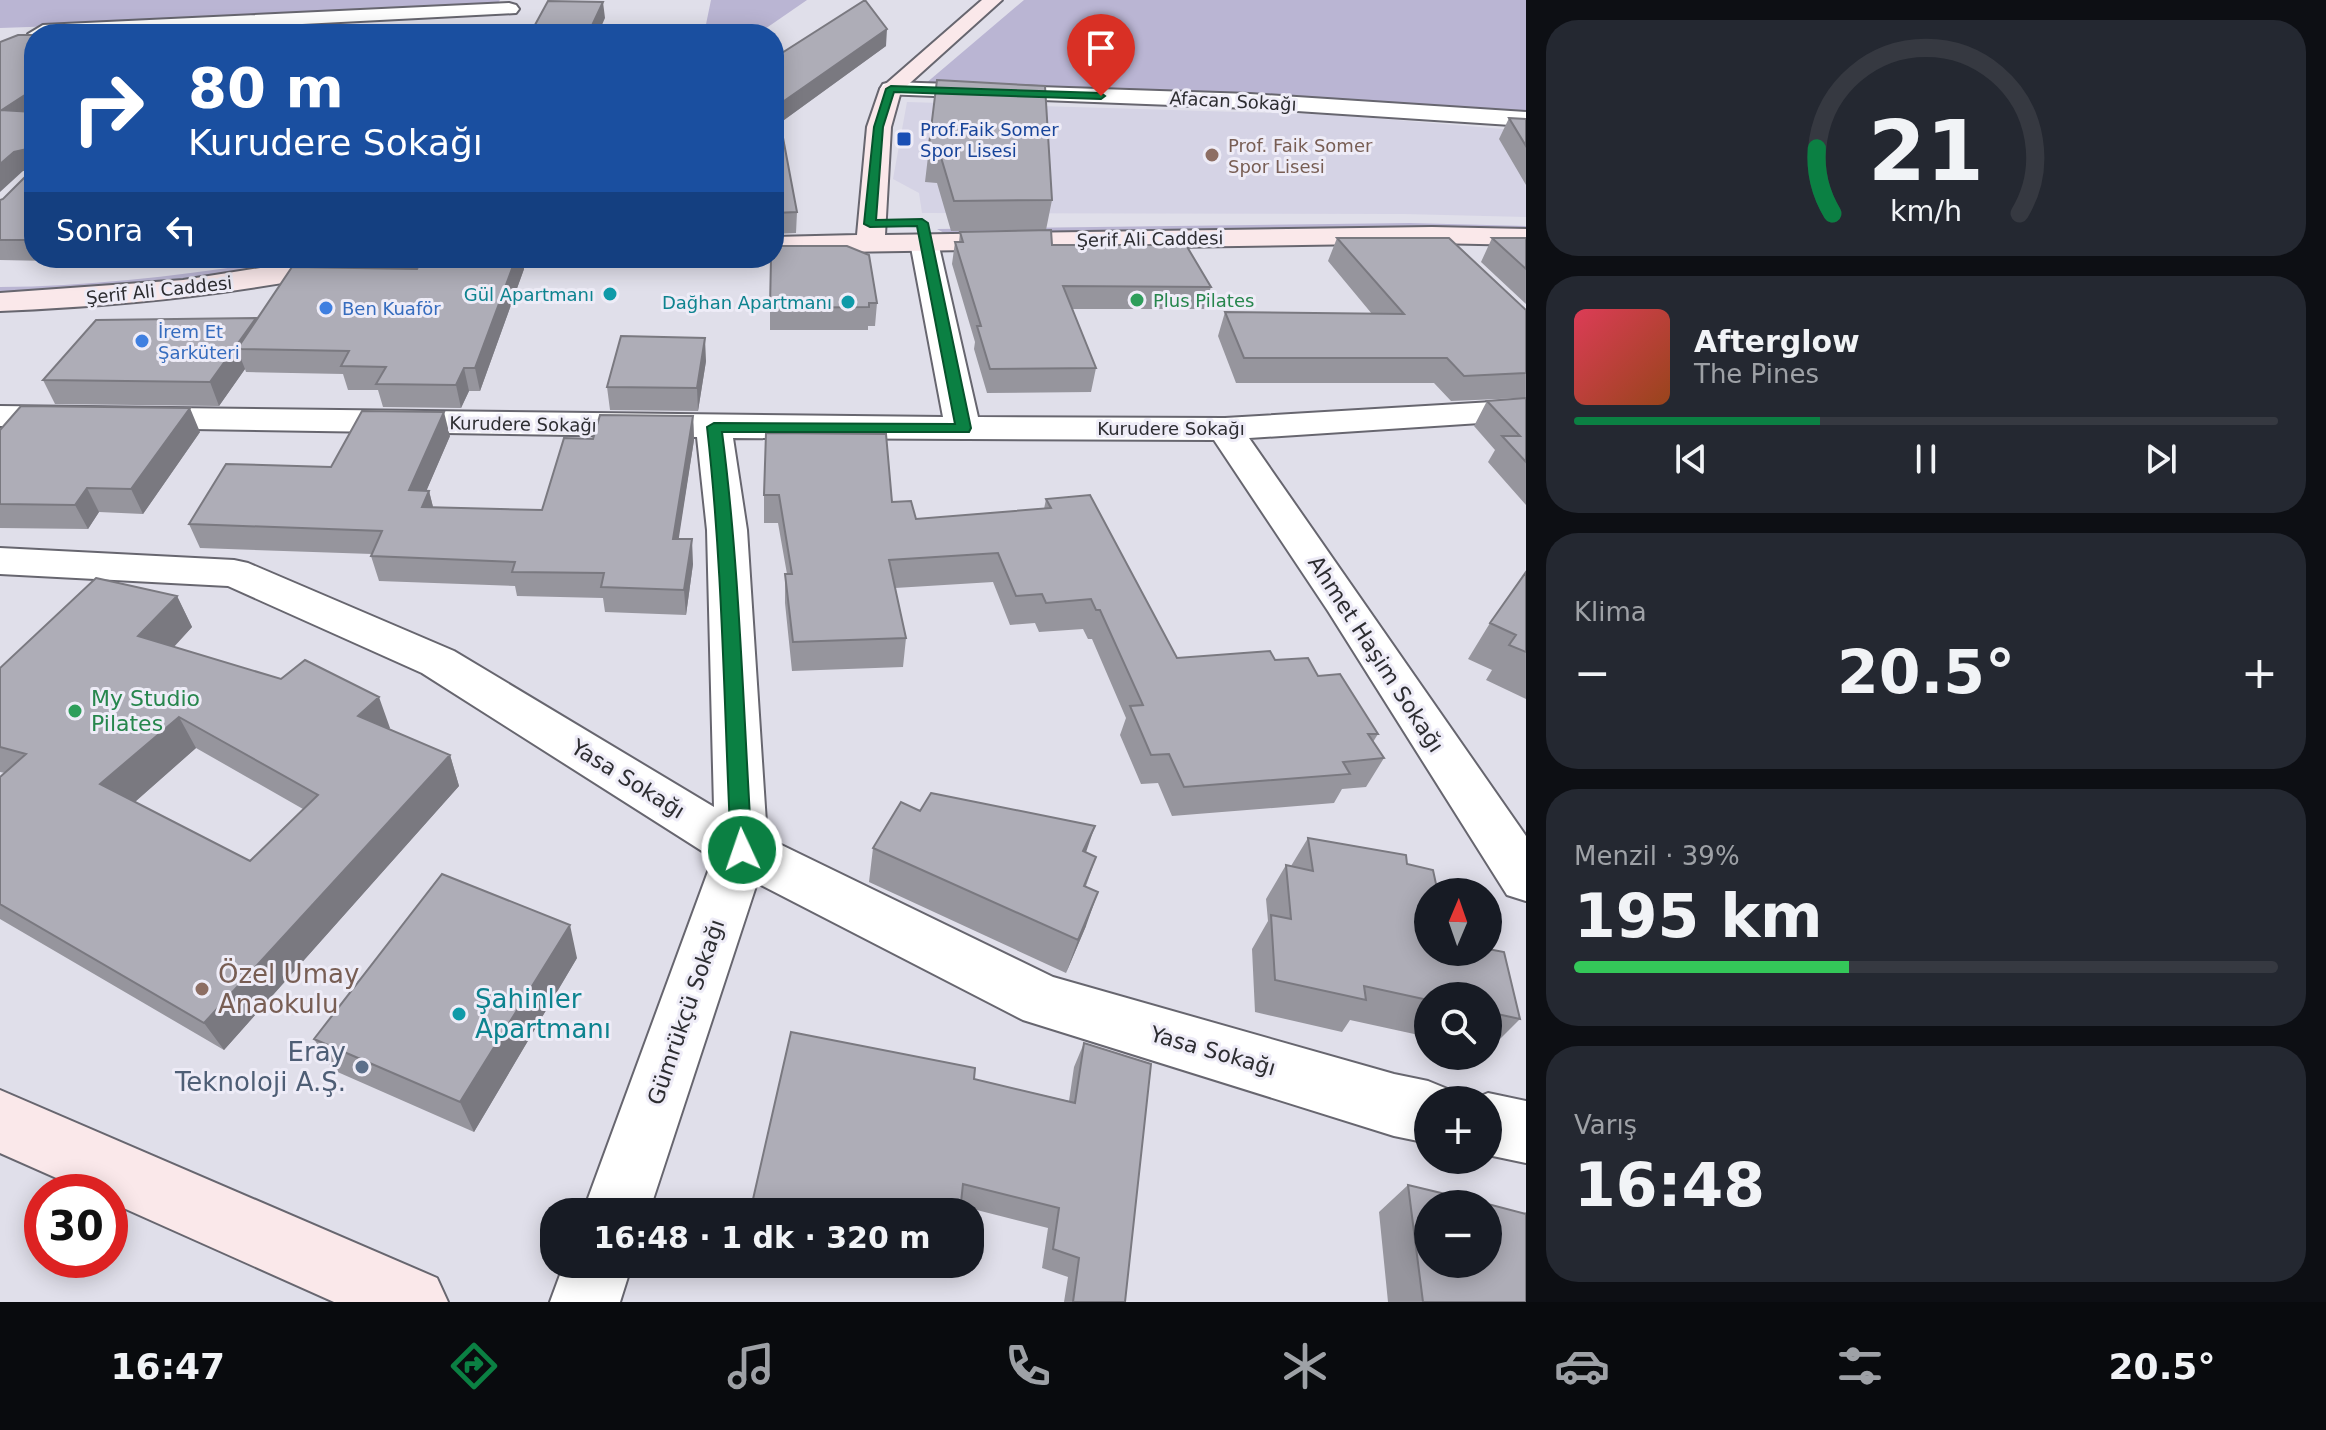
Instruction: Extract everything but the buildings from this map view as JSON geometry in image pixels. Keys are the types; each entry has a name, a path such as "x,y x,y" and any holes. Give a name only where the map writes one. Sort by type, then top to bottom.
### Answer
{"street":[{"path":"870,234 879,127 891,89 993,0"},
{"path":"501,24 512,5"},
{"path":"169,24 512,5"},
{"name":"Afacan Sokağı","path":"891,89 1250,101 1526,119"},
{"name":"Şerif Ali Caddesi","path":"784,244 870,234 923,232 1395,218 1526,221"},
{"name":"Şerif Ali Caddesi","path":"784,226 870,234"},
{"path":"923,232 963,428"},
{"name":"Şerif Ali Caddesi","path":"923,232 1526,237"},
{"path":"1432,235 1463,265"},
{"name":"Şerif Ali Caddesi","path":"0,281 66,279 173,268"},
{"name":"Şerif Ali Caddesi","path":"0,302 62,300 223,284 320,268"},
{"name":"Kurudere Sokağı","path":"0,416 714,427 1225,429 1526,410"},
{"name":"Gümrükçü Sokağı","path":"621,1198 742,850 730,646 727,530 714,427"},
{"name":"Ahmet Haşim Sokağı","path":"1225,429 1343,601 1526,879"},
{"name":"Yasa Sokağı","path":"0,561 234,573 438,662 742,850 1043,1001 1414,1109"},
{"path":"0,1121 413,1302"},
{"path":"1502,1127 1526,1132"},
{"path":"585,1302 593,1278"}],"shaded area":[{"path":"0,0 500,0 492,11 116,24 24,24 24,27 0,28"},
{"path":"711,0 807,0 772,24 706,24"},
{"path":"1024,0 1526,0 1526,114 925,84"},
{"name":"Prof. Faik Somer Spor Lisesi","path":"907,102 1337,115 1526,131 1526,217 922,213 919,193 893,179"},
{"path":"1409,223 1526,226 1526,230 1393,227 946,234 937,229"},
{"path":"257,268 159,282 0,292 0,287 146,278 219,269"}],"place":[{"name":"Prof.Faik Somer Spor Lisesi","path":"904,139"},
{"name":"Prof. Faik Somer Spor Lisesi","path":"1212,155"},
{"name":"Gül Apartmanı","path":"610,294"},
{"name":"Plus Pilates","path":"1137,300"},
{"name":"Dağhan Apartmanı","path":"848,302"},
{"name":"Ben Kuaför","path":"326,308"},
{"name":"İrem Et Şarküteri","path":"142,341"},
{"name":"My Studio Pilates","path":"75,711"},
{"name":"Özel Umay Anaokulu","path":"202,989"},
{"name":"Şahinler Apartmanı","path":"459,1014"},
{"name":"Eray Teknoloji A.Ş.","path":"362,1067"}],"route":[{"path":"742,850 730,646 727,530 714,427 963,428 922,223 870,224 879,127 891,89 1101,96"}]}
